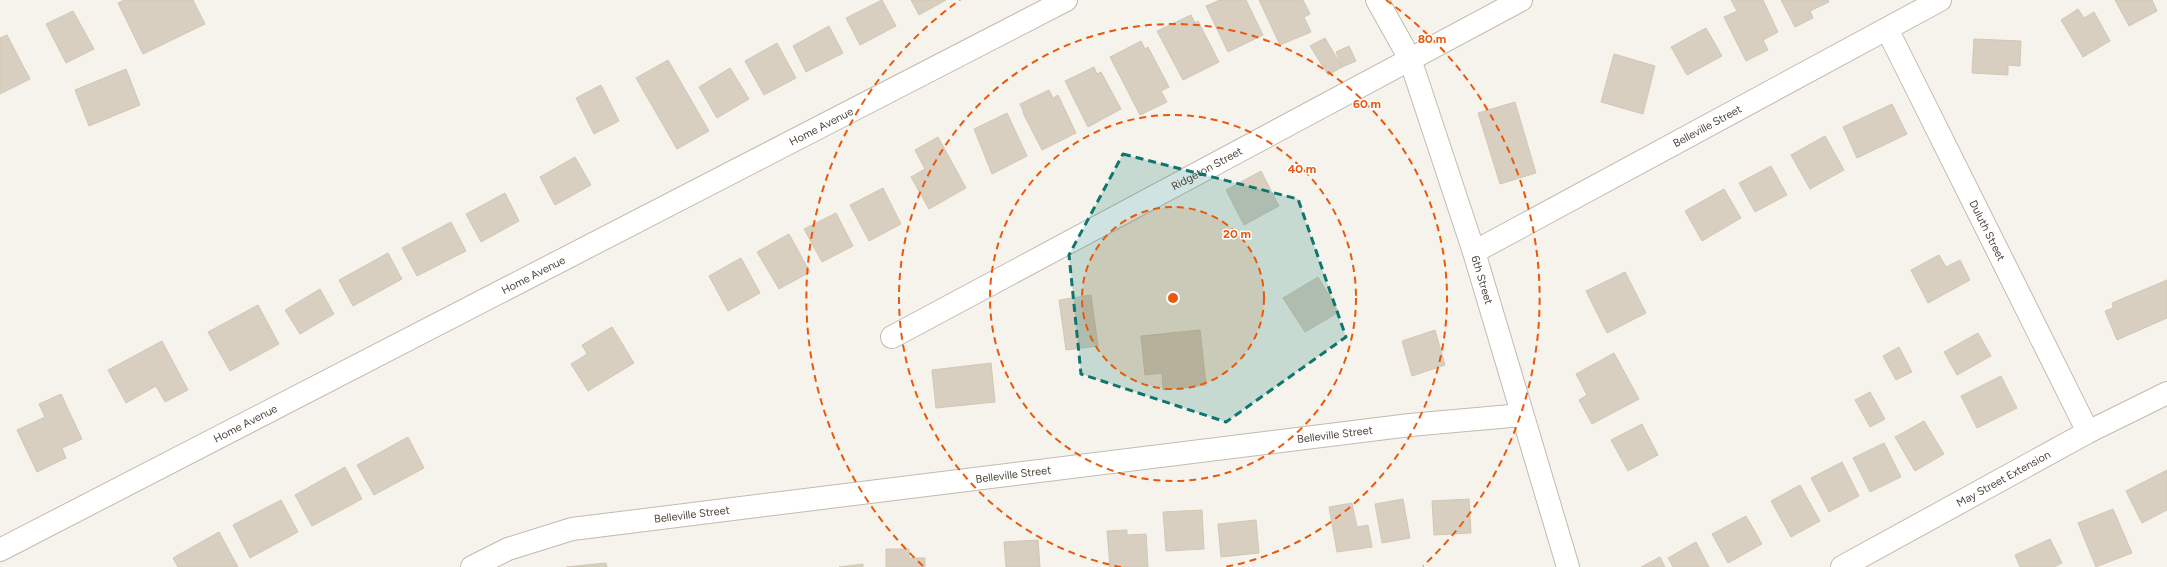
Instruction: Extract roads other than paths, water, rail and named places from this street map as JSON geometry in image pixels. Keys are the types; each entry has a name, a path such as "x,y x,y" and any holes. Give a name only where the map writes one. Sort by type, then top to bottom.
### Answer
{"street":[{"name":"Home Avenue","path":"0,550 1066,0"},
{"name":"6th Street","path":"1377,0 1410,59 1474,252 1568,567"},
{"name":"Ridgeton Street","path":"892,337 1521,0"},
{"name":"Belleville Street","path":"1474,252 1940,0"},
{"name":"Duluth Street","path":"1887,29 2088,432"},
{"name":"May Street Extension","path":"1842,567 2088,432 2167,393"},
{"name":"Belleville Street","path":"509,558 572,529 1410,425 1522,415"},
{"path":"472,567 509,558"}]}
